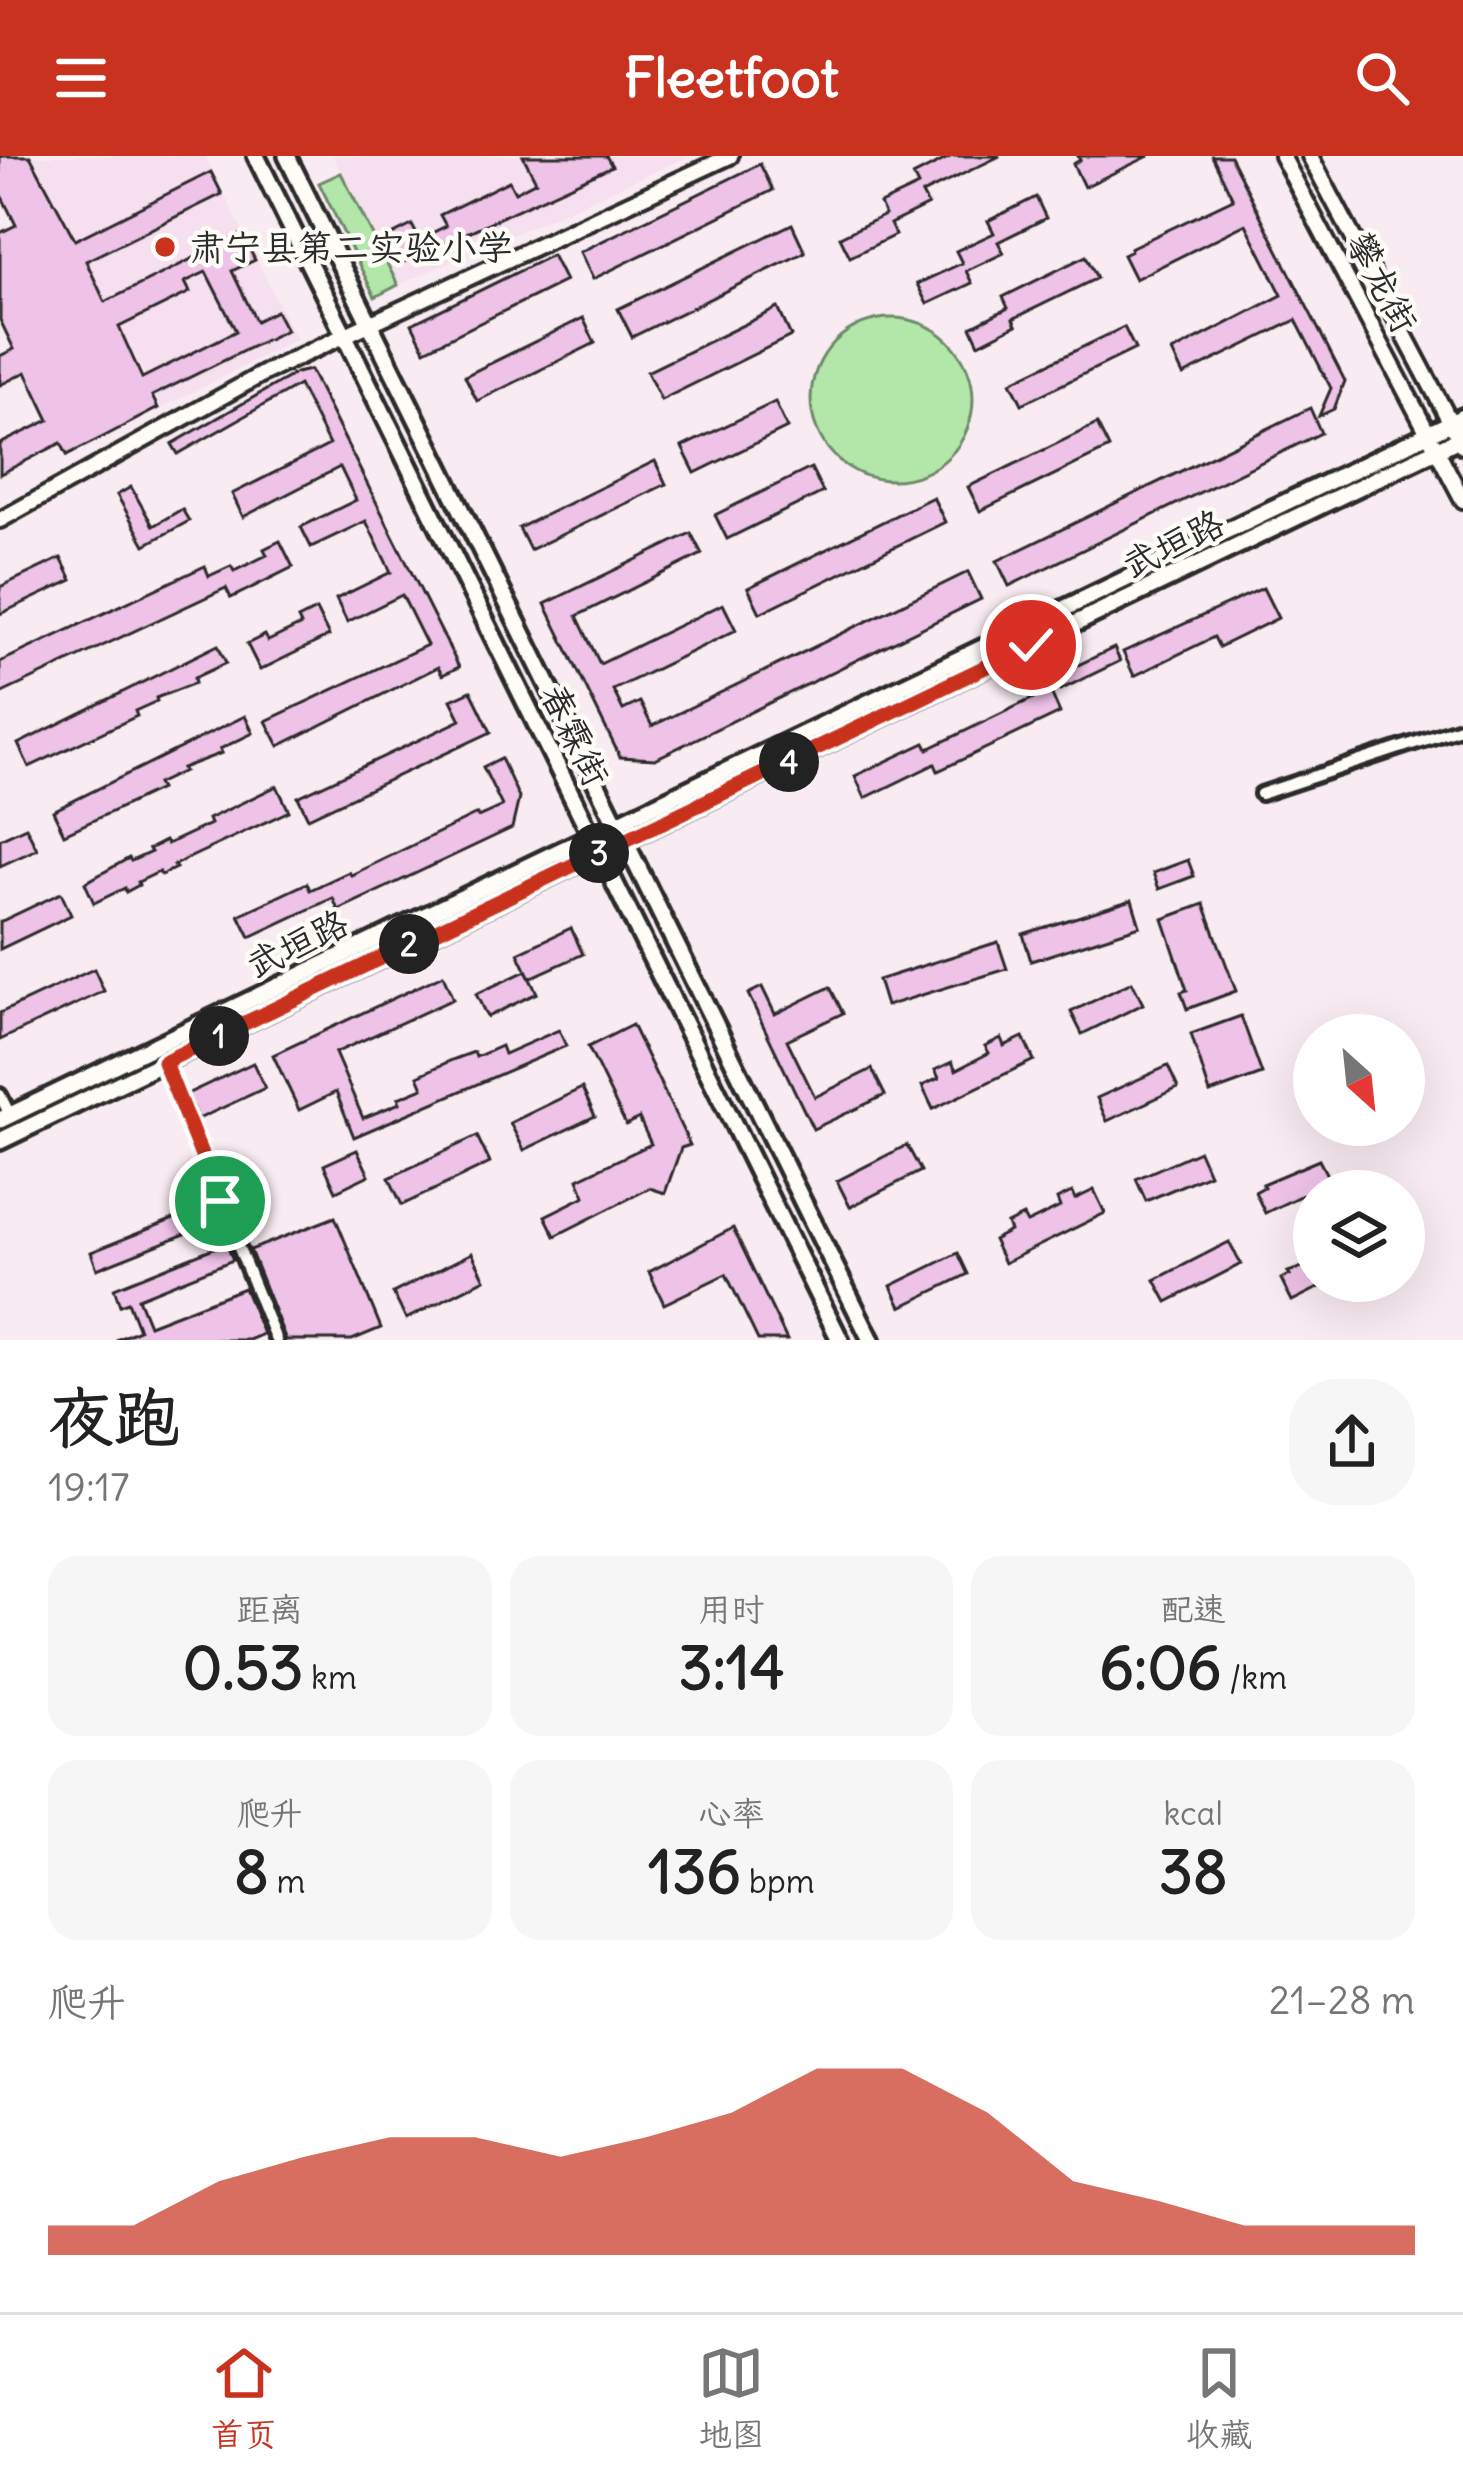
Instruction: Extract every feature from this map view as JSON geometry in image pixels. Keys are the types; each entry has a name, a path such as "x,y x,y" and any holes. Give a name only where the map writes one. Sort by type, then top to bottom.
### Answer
{"main road":[{"name":"春霖街","path":"256,156 840,1340"},
{"name":"春霖街","path":"287,156 871,1340"},
{"name":"武垣路","path":"5,1117 1457,420"},
{"name":"武垣路","path":"0,1141 1462,441"}],"street":[{"path":"0,520 266,372 730,156"},
{"name":"攀龙街","path":"1282,156 1463,500"},
{"name":"攀龙街","path":"1310,156 1457,420 1462,441"},
{"path":"1261,794 1463,727"},
{"path":"164,1062 276,1340"},
{"path":"0,1095 5,1117"}],"shaded area":[{"name":"肃宁县第二实验小学","path":"33,156 205,156 296,339 162,408"},
{"path":"333,156 689,156 398,285"}],"green space":[{"path":"341,173 398,285 375,297 319,183"},
{"path":"892,318 923,324 949,342 967,368 973,399 967,430 949,456 923,474 892,480 861,474 835,456 817,430 811,399 817,368 835,342 861,324"}],"building":[{"path":"0,156 30,156 75,240 211,172 222,194 86,261 105,302 242,234 255,260 232,271 256,321 276,311 286,330 152,396 158,408 105,436 67,455 61,443 0,474 0,444 49,420 26,372 0,385 0,356 14,349 0,320 0,233 16,225 0,193","holes":["206,272 236,331 142,378 119,327 190,292 185,282"]},
{"path":"523,156 606,156 612,166 397,265 384,239 412,225 419,239 446,226 440,215 509,181 515,192 536,181"},
{"path":"952,156 1000,156 922,194 928,205 890,224 895,235 850,257 840,237 885,215 880,204 918,186 913,176"},
{"path":"1078,156 1149,156 1084,187 1073,164 1080,160"},
{"path":"1212,156 1230,156 1345,381 1334,409 1319,416 1331,388 1296,320 1183,375 1172,352 1282,295 1246,224 1135,279 1123,255 1233,199"},
{"path":"760,164 773,190 593,279 580,252"},
{"path":"1036,197 1046,218 998,242 1004,253 966,271 972,283 927,304 917,284 962,263 956,251 994,233 988,221"},
{"path":"792,224 805,252 632,337 618,309"},
{"path":"552,255 565,281 425,350 412,324"},
{"path":"1086,256 1097,278 1013,319 1016,325 979,344 971,327 1008,308 1003,297"},
{"path":"778,308 791,336 661,400 647,372"},
{"path":"583,318 595,343 477,401 465,376"},
{"path":"1124,327 1135,349 1022,404 1011,382"},
{"path":"310,370 459,667 442,675 438,667 279,746 266,721 427,645 402,595 347,622 336,599 391,572 366,521 311,547 301,527 356,500 340,467 243,517 232,494 329,445 299,385 178,454 172,444 296,373"},
{"path":"775,402 787,428 695,473 682,447"},
{"path":"1310,408 1321,433 1009,586 997,561"},
{"path":"1097,424 1109,448 980,511 968,487"},
{"path":"655,461 666,484 530,550 519,528"},
{"path":"811,468 823,492 727,539 715,515"},
{"path":"131,487 153,526 182,509 189,521 145,545 117,495"},
{"path":"933,497 945,522 760,613 748,588"},
{"path":"691,533 702,554 577,616 600,664 723,604 736,630 613,690 623,710 640,702 652,726 968,572 981,599 655,759 620,757 545,604"},
{"path":"280,541 293,567 231,598 226,588 0,694 0,662 205,566 209,576 231,566 234,571 267,555 264,549"},
{"path":"61,558 72,580 0,614 0,587"},
{"path":"1263,588 1278,618 1219,647 1214,637 1134,676 1123,652"},
{"path":"316,610 329,636 260,670 247,644 265,635 268,641 301,625 298,619"},
{"path":"218,645 226,663 194,678 195,683 156,698 135,711 137,716 29,767 18,744"},
{"path":"1114,648 1120,661 1060,690 1053,677"},
{"path":"1050,690 1060,713 938,771 935,764 865,798 855,776 925,743 928,749"},
{"path":"471,691 491,732 308,818 298,797 461,720 451,700"},
{"path":"245,716 253,733 220,749 222,753 182,768 184,771 157,784 160,789 64,834 53,811"},
{"path":"501,758 519,798 512,828 338,910 333,898 250,937 239,915 307,883 310,890 351,875 502,806 483,767"},
{"path":"277,786 289,811 138,882 126,892 125,888 94,903 85,883 165,841 210,824 208,819"},
{"path":"26,827 37,849 0,866 0,839"},
{"path":"1188,860 1194,876 1159,889 1153,873"},
{"path":"61,893 71,915 0,949 0,922"},
{"path":"1132,900 1140,926 1031,961 1023,934"},
{"path":"1204,904 1236,991 1187,1009 1181,992 1187,990 1163,919"},
{"path":"571,928 583,954 530,978 518,953"},
{"path":"998,942 1007,969 886,1006 878,980"},
{"path":"94,969 104,991 0,1040 0,1013"},
{"path":"526,971 537,993 487,1017 476,994"},
{"path":"443,975 453,999 335,1053 363,1118 423,1088 418,1076 474,1052 476,1057 501,1046 504,1054 559,1030 566,1046 354,1137 336,1092 299,1110 273,1055"},
{"path":"1132,982 1143,1004 1082,1034 1071,1012"},
{"path":"762,987 775,1014 830,987 843,1013 787,1040 815,1097 872,1069 885,1095 813,1129 748,994"},
{"path":"1241,1016 1262,1074 1210,1093 1191,1034"},
{"path":"632,1025 690,1145 681,1148 665,1193 650,1188 555,1236 545,1216 585,1196 578,1179 651,1144 639,1118 626,1125 588,1047"},
{"path":"1023,1037 1034,1060 933,1109 922,1086 939,1078 935,1070 952,1062 956,1070 989,1053 985,1046 1001,1038 1004,1046"},
{"path":"253,1063 265,1088 198,1119 187,1094"},
{"path":"1168,1066 1178,1088 1107,1121 1097,1098"},
{"path":"582,1088 595,1116 524,1150 510,1123"},
{"path":"477,1136 490,1163 402,1205 389,1178"},
{"path":"907,1145 921,1171 850,1207 837,1181"},
{"path":"357,1150 369,1175 336,1191 324,1165"},
{"path":"1199,1151 1209,1174 1146,1201 1136,1179"},
{"path":"1319,1160 1324,1170 1295,1170"},
{"path":"1293,1171 1293,1199 1265,1213 1255,1192 1262,1184"},
{"path":"1094,1190 1105,1213 1004,1263 993,1240 1010,1231 1007,1224 1023,1216 1027,1223 1060,1207 1057,1199 1072,1192 1075,1199"},
{"path":"211,1204 218,1221 97,1269 91,1252"},
{"path":"335,1217 381,1328 352,1340 286,1340 250,1250"},
{"path":"733,1228 787,1340 758,1340 726,1274 664,1304 649,1272"},
{"path":"1229,1242 1241,1264 1167,1302 1155,1280"},
{"path":"226,1243 233,1260 138,1298 149,1325 244,1288 263,1334 249,1340 116,1340 139,1330 128,1302 120,1305 114,1288"},
{"path":"472,1253 485,1279 406,1319 393,1293"},
{"path":"958,1253 968,1274 901,1307 891,1286"},
{"path":"1293,1270 1292,1301 1281,1279"}],"place":[{"name":"肃宁县第二实验小学","path":"165,247"}],"route":[{"path":"220,1201 164,1062 1031,645"}]}
